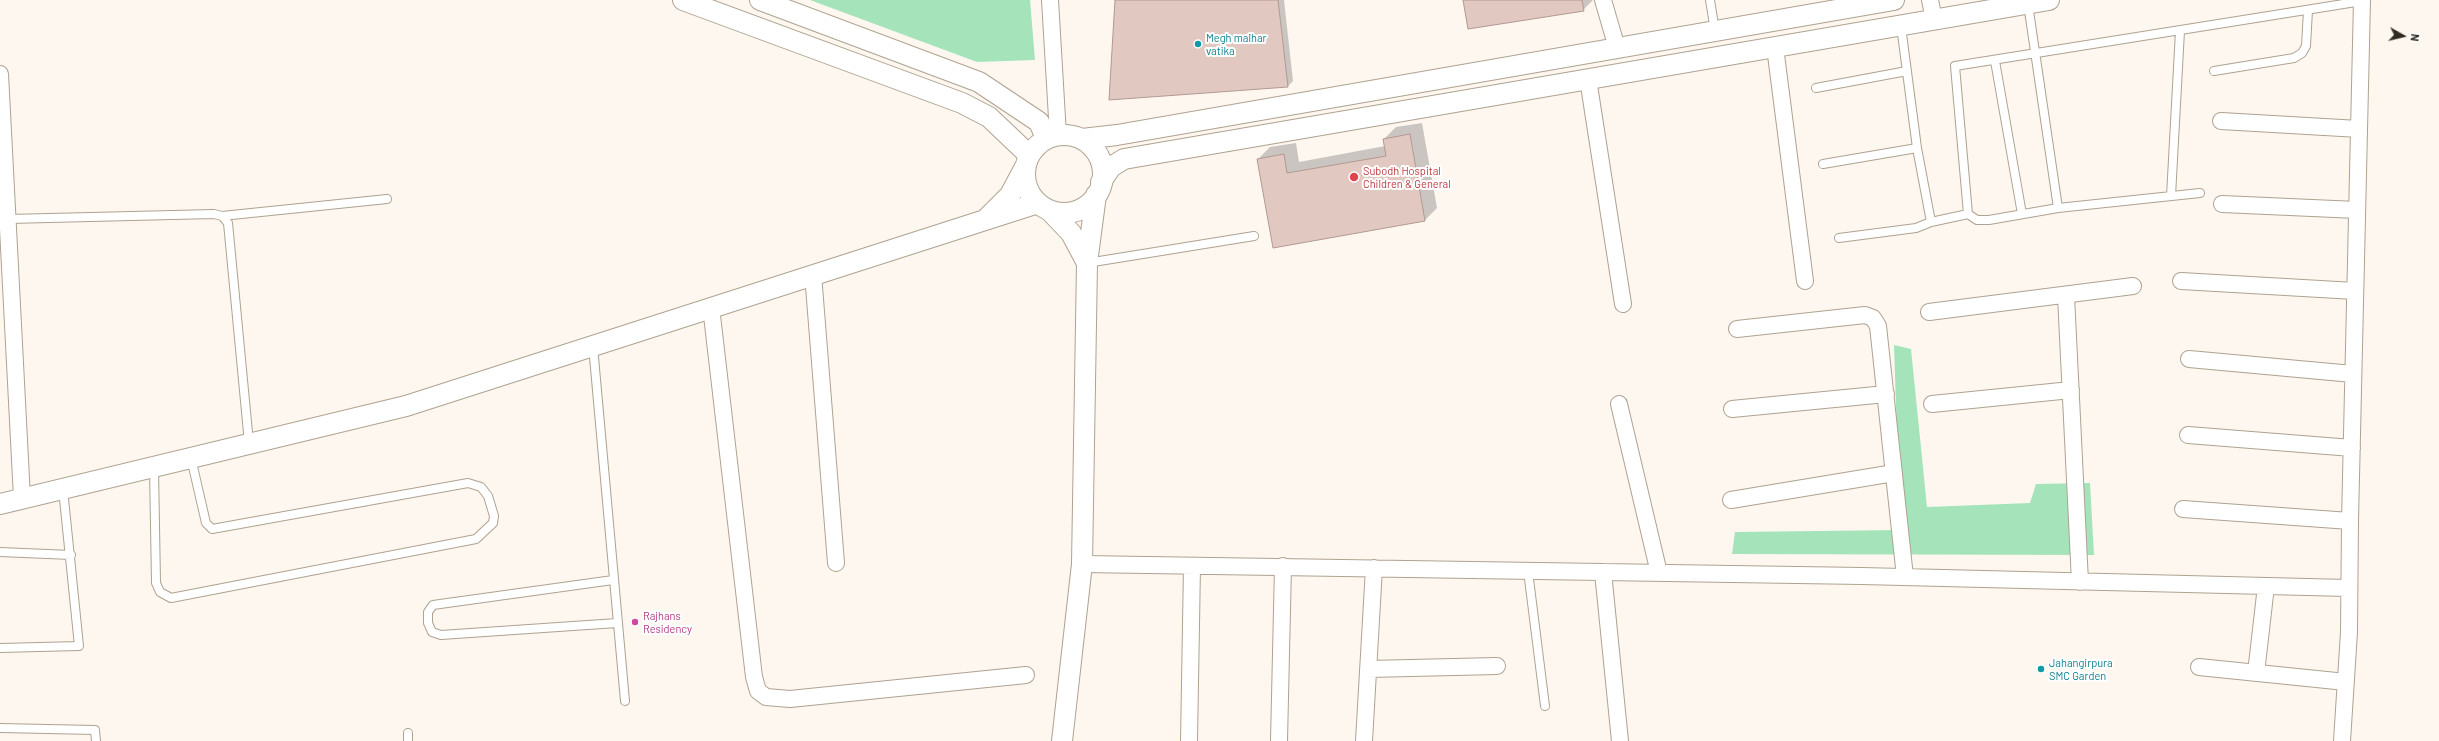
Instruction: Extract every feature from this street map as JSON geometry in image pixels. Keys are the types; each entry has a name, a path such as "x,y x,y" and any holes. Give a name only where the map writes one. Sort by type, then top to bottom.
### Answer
{"street":[{"path":"683,0 962,103 989,117 1027,161 1025,179 1029,192 1071,232 1087,263"},
{"path":"760,0 979,82 1039,122 1052,137"},
{"path":"1050,0 1052,137"},
{"path":"1603,0 1617,48"},
{"path":"1082,139 1117,135 1894,0"},
{"path":"1930,0 1934,20"},
{"path":"0,504 406,406 987,218 1043,206 1062,213 1076,211 1088,204 1099,188 1110,167 1124,159 2049,0"},
{"path":"2342,741 2349,632 2348,588 2362,0"},
{"path":"1775,47 1805,281"},
{"path":"0,74 22,498"},
{"path":"1588,79 1623,304"},
{"path":"2221,121 2359,129"},
{"path":"987,218 1010,195 1036,146 1052,137 1070,135 1082,139 1092,146 1099,157 1102,168 1087,263 1082,564 1062,741"},
{"path":"2222,204 2357,210"},
{"path":"813,274 836,563"},
{"path":"2181,281 2355,291"},
{"path":"1929,312 2066,296 2133,286"},
{"path":"2066,296 2080,582"},
{"path":"711,307 754,677 758,690 766,697 790,699 1026,675"},
{"path":"1737,329 1865,315 1873,318 1878,326 1905,577"},
{"path":"2189,359 2353,374"},
{"path":"1932,404 2071,390"},
{"path":"1732,409 1886,394"},
{"path":"1619,404 1659,573"},
{"path":"2188,435 2352,448"},
{"path":"1731,500 1894,473"},
{"path":"2183,509 2350,521"},
{"path":"1082,564 1905,577 2348,588"},
{"path":"1189,741 1192,566"},
{"path":"1279,741 1283,566"},
{"path":"1364,741 1374,568"},
{"path":"1603,572 1620,741"},
{"path":"2256,673 2266,586"},
{"path":"1368,669 1497,666"},
{"path":"2199,667 2346,682"}],"lane":[{"path":"1710,0 1715,31"},
{"path":"1968,214 1955,66 2036,55 2362,0"},
{"path":"2028,4 2058,208"},
{"path":"2214,71 2294,58 2302,53 2306,46 2308,10"},
{"path":"1901,26 1917,148 1930,222"},
{"path":"2171,196 2180,31"},
{"path":"1995,60 2022,214"},
{"path":"1816,88 1907,71"},
{"path":"1822,164 1917,148"},
{"path":"1839,238 1916,228 1930,222 1968,214 1977,220 2058,208 2200,193"},
{"path":"8,219 214,214 222,216 387,199"},
{"path":"222,216 228,223 249,444"},
{"path":"1087,263 1254,236"},
{"path":"593,346 625,701"},
{"path":"154,467 156,582 160,592 171,598 476,539 493,523 494,516 488,496 481,487 468,483 212,529 206,523 190,458"},
{"path":"0,648 79,646 71,555 62,489"},
{"path":"0,552 71,555"},
{"path":"1528,571 1545,706"},
{"path":"613,580 433,605 428,612 428,623 432,632 441,635 617,623"},
{"path":"0,728 95,730 96,741"}],"green space":[{"path":"810,0 1030,0 1035,60 977,62"},
{"path":"1894,345 1911,349 1927,507 2030,503 2036,484 2090,483 2094,555 1732,554 1735,532 1900,530"}],"building":[{"name":"Megh malhar vatika","path":"1115,0 1278,0 1288,87 1109,100"},
{"path":"1463,0 1582,0 1584,11 1468,29"},
{"path":"1410,134 1425,221 1273,248 1257,159 1284,154 1287,173 1386,156 1383,139"}],"place":[{"name":"Megh malhar vatika","path":"1198,44"},
{"name":"Subodh Hospital Children & General","path":"1354,177"},
{"name":"Rajhans Residency","path":"635,622"},
{"name":"Jahangirpura SMC Garden","path":"2041,669"}]}
